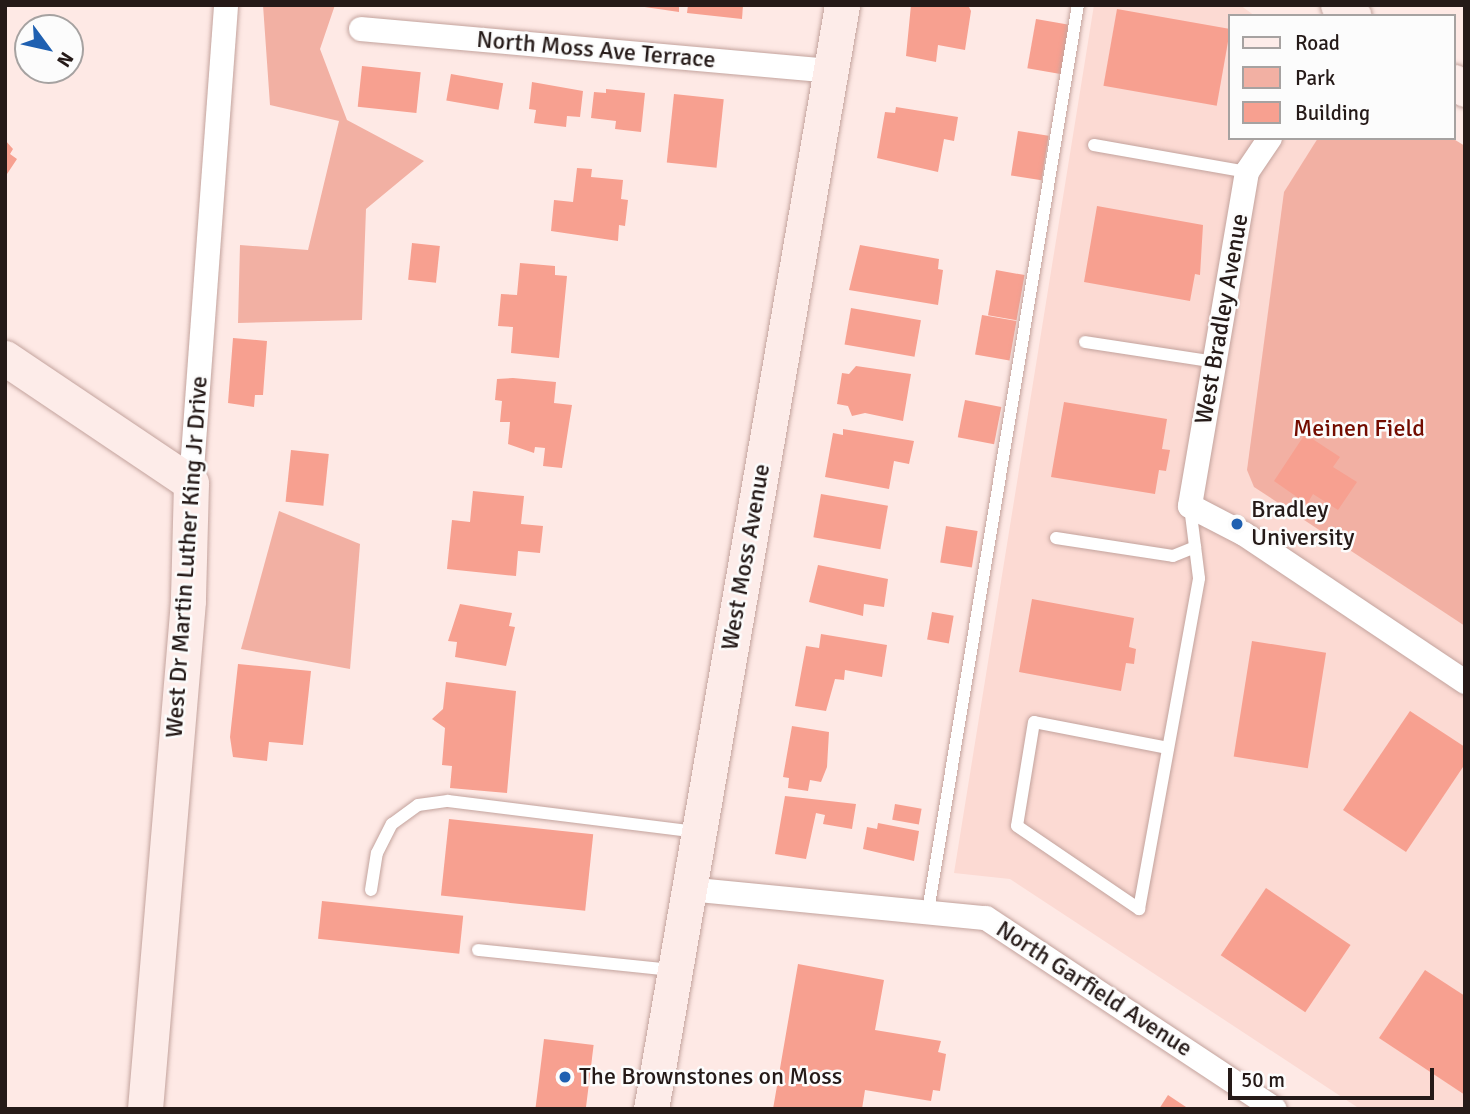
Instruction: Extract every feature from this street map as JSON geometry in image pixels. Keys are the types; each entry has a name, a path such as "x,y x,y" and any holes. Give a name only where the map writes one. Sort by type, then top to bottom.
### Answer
{"street":[{"name":"West Dr Martin Luther King Jr Drive","path":"145,1109 188,601 191,483 226,5"},
{"name":"West Moss Avenue","path":"651,1109 842,5"},
{"name":"North Moss Ave Terrace","path":"360,29 832,71"},
{"name":"West Bradley Avenue","path":"1190,506 1247,172 1269,140"},
{"path":"5,358 191,483"},
{"path":"1190,506 1244,534 1465,682"},
{"name":"North Garfield Avenue","path":"688,889 928,911 998,924 1275,1109"}],"lane":[{"path":"928,911 1078,5"},
{"path":"1094,145 1247,172"},
{"path":"1085,342 1215,362"},
{"path":"1168,748 1034,722 1017,826 1139,909 1199,578 1190,506"},
{"path":"1056,538 1173,556 1195,547"},
{"path":"371,890 377,853 393,824 418,805 448,801 698,832"},
{"path":"478,950 673,970"}],"shaded area":[{"name":"Bradley University","path":"1094,5 1240,5 1252,14 1228,14 1228,140 1412,140 1465,175 1465,1109 1360,1109 1010,879 954,873"}],"green space":[{"path":"263,5 335,5 320,49 347,120 424,161 366,209 362,320 238,323 240,245 308,250 339,121 270,105"},
{"name":"Meinen Field","path":"1317,140 1455,140 1465,146 1465,626 1254,487 1247,470 1284,192"},
{"path":"279,511 360,544 350,669 241,649"}],"building":[{"path":"631,5 679,5 679,12"},
{"path":"688,5 743,5 742,19 687,13"},
{"path":"911,5 968,5 971,11 965,50 938,45 936,62 906,56"},
{"path":"1117,9 1228,29 1217,106 1103,86"},
{"path":"1036,19 1070,25 1062,74 1027,68"},
{"path":"362,66 421,72 416,113 358,107"},
{"path":"451,74 503,83 499,110 446,101"},
{"path":"532,82 583,91 580,117 567,116 566,127 534,123 536,110 529,109"},
{"path":"606,89 645,93 641,132 615,129 616,121 591,118 594,92 606,93"},
{"path":"674,94 724,99 717,168 667,163"},
{"path":"896,107 958,117 954,141 944,139 938,172 877,158 885,112 895,113"},
{"path":"1018,131 1049,136 1042,180 1011,175"},
{"path":"5,140 13,149 10,154 17,159 5,177"},
{"path":"577,168 592,169 591,177 623,180 621,199 628,200 625,226 619,225 618,241 551,231 554,200 573,202"},
{"path":"1097,206 1203,225 1200,275 1195,274 1190,301 1084,282"},
{"path":"412,243 440,246 436,283 408,280"},
{"path":"860,245 939,259 938,269 943,270 938,305 849,290"},
{"path":"520,263 555,266 555,275 567,276 559,358 511,353 513,327 498,326 501,294 517,295"},
{"path":"996,270 1025,275 1017,320 988,315"},
{"path":"851,308 921,320 914,357 845,344"},
{"path":"982,315 1016,321 1010,360 975,354"},
{"path":"233,338 267,341 263,395 255,395 254,407 228,403"},
{"path":"856,366 911,374 903,421 865,413 852,416 848,406 837,404 842,373 849,374"},
{"path":"497,379 556,382 554,403 572,405 562,468 543,466 545,448 535,447 534,453 508,444 510,422 500,422 502,401 495,400"},
{"path":"965,400 1001,407 994,444 958,437"},
{"path":"1064,402 1167,419 1162,449 1170,450 1166,471 1159,470 1155,494 1051,477"},
{"path":"843,429 914,441 909,464 894,461 889,489 825,477 833,433 843,435"},
{"path":"1305,434 1340,457 1333,467 1357,482 1338,510 1313,494 1307,504 1274,481"},
{"path":"291,450 329,454 323,506 286,502"},
{"path":"473,491 524,496 521,524 543,526 540,553 518,551 516,576 447,569 452,520 470,522"},
{"path":"821,494 888,506 880,549 813,537"},
{"path":"946,526 978,531 972,568 940,563"},
{"path":"818,565 888,579 884,607 864,604 863,616 809,602"},
{"path":"1032,599 1134,618 1129,647 1136,649 1134,664 1126,663 1121,691 1019,672"},
{"path":"460,604 512,613 509,626 515,627 506,666 455,657 457,642 448,641"},
{"path":"932,612 954,616 949,643 927,640"},
{"path":"821,634 887,645 882,677 845,670 844,680 835,679 826,711 795,706 806,646 819,648"},
{"path":"1252,641 1326,653 1308,768 1234,757"},
{"path":"238,664 311,671 303,745 269,742 267,761 233,757 230,737"},
{"path":"446,682 516,691 507,793 450,788 452,766 442,765 445,728 432,719 443,709"},
{"path":"1410,711 1465,747 1465,764 1406,852 1343,810"},
{"path":"792,726 829,732 827,767 821,782 810,780 808,791 788,788 789,778 783,777"},
{"path":"785,796 856,804 852,829 823,824 825,815 816,813 806,859 775,854"},
{"path":"895,804 922,809 919,824 892,820"},
{"path":"449,819 593,834 585,911 441,896"},
{"path":"878,823 919,831 914,861 863,849 867,827 877,829"},
{"path":"1266,888 1351,945 1305,1012 1221,955"},
{"path":"322,901 463,916 459,954 318,939"},
{"path":"798,964 884,980 875,1030 941,1041 938,1052 946,1054 940,1091 933,1090 931,1101 865,1090 862,1109 773,1109"},
{"path":"1425,970 1465,996 1465,1095 1379,1038"},
{"name":"The Brownstones on Moss","path":"544,1039 594,1045 586,1109 535,1108"},
{"path":"1168,1095 1189,1109 1159,1109"}],"place":[{"name":"Bradley University","path":"1237,524"},
{"name":"The Brownstones on Moss","path":"565,1077"}]}
